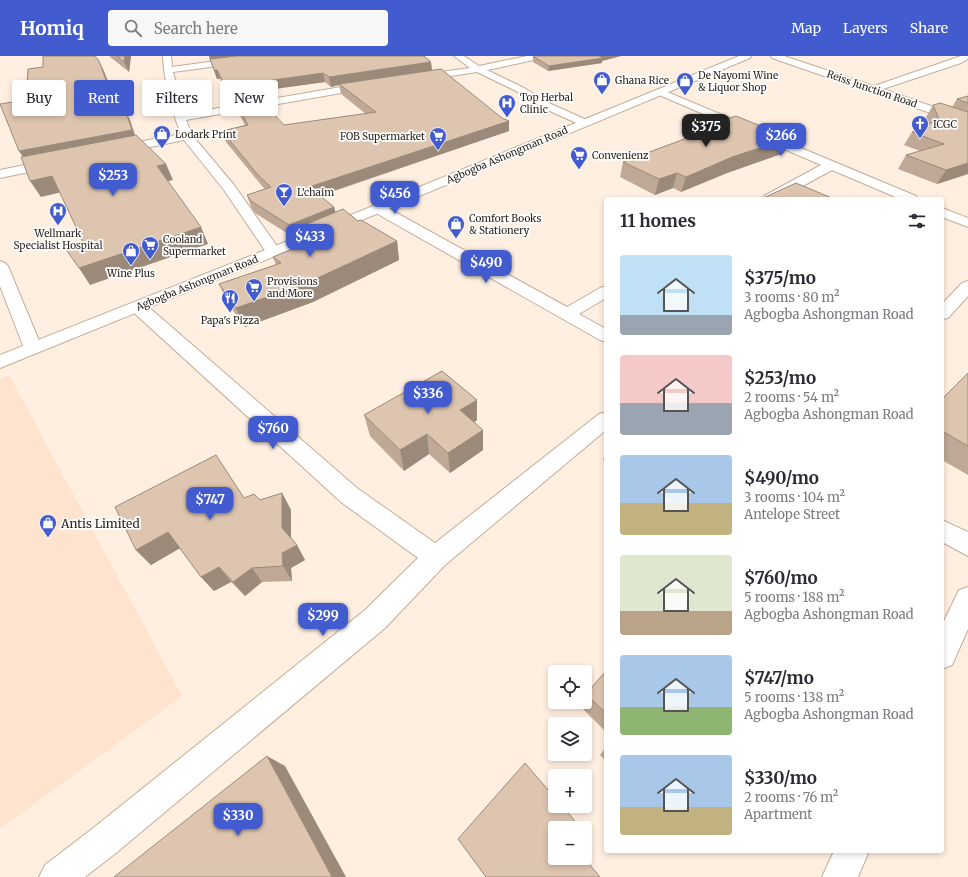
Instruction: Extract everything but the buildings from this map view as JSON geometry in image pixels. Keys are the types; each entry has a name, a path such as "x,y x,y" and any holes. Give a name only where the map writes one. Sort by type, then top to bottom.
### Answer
{"street":[{"path":"167,56 168,70 180,118 187,136 229,188 273,252"},
{"path":"168,70 271,56"},
{"path":"458,56 478,69 521,90 547,106 585,122"},
{"path":"409,79 478,69 539,56"},
{"name":"Agbogba Ashongman Road","path":"0,362 273,252 747,56"},
{"name":"Reiss Junction Road","path":"775,56 874,89 968,123"},
{"path":"874,89 958,61 967,56"},
{"path":"958,61 968,64"},
{"path":"180,118 378,84"},
{"path":"660,92 906,197"},
{"path":"109,152 187,136"},
{"path":"0,174 62,161"},
{"path":"773,197 831,165"},
{"path":"379,208 604,335"},
{"path":"944,213 968,223"},
{"path":"0,266 33,348"},
{"path":"944,312 968,286"},
{"path":"567,314 604,292"},
{"path":"138,307 349,495 436,557"},
{"path":"57,877 104,842 375,620 436,557 604,421"},
{"path":"944,531 968,544"},
{"path":"944,651 968,599"},
{"path":"840,877 851,853"}],"shaded area":[{"name":"Antis Limited","path":"9,375 182,696 0,829 0,379"}],"place":[{"name":"Ghana Rice","path":"602,95"},
{"name":"De Nayomi Wine & Liquor Shop","path":"685,96"},
{"name":"Top Herbal Clinic","path":"507,118"},
{"name":"ICGC","path":"920,139"},
{"name":"Lodark Print","path":"162,149"},
{"name":"FOB Supermarket","path":"438,151"},
{"name":"Convenienz","path":"579,170"},
{"name":"L’chaim","path":"284,207"},
{"name":"Wellmark Specialist Hospital","path":"58,226"},
{"name":"Comfort Books & Stationery","path":"456,239"},
{"name":"Cooland Supermarket","path":"150,260"},
{"name":"Wine Plus","path":"131,266"},
{"name":"Provisions and More","path":"254,302"},
{"name":"Papa's Pizza","path":"230,313"},
{"name":"Antis Limited","path":"48,538"}]}
